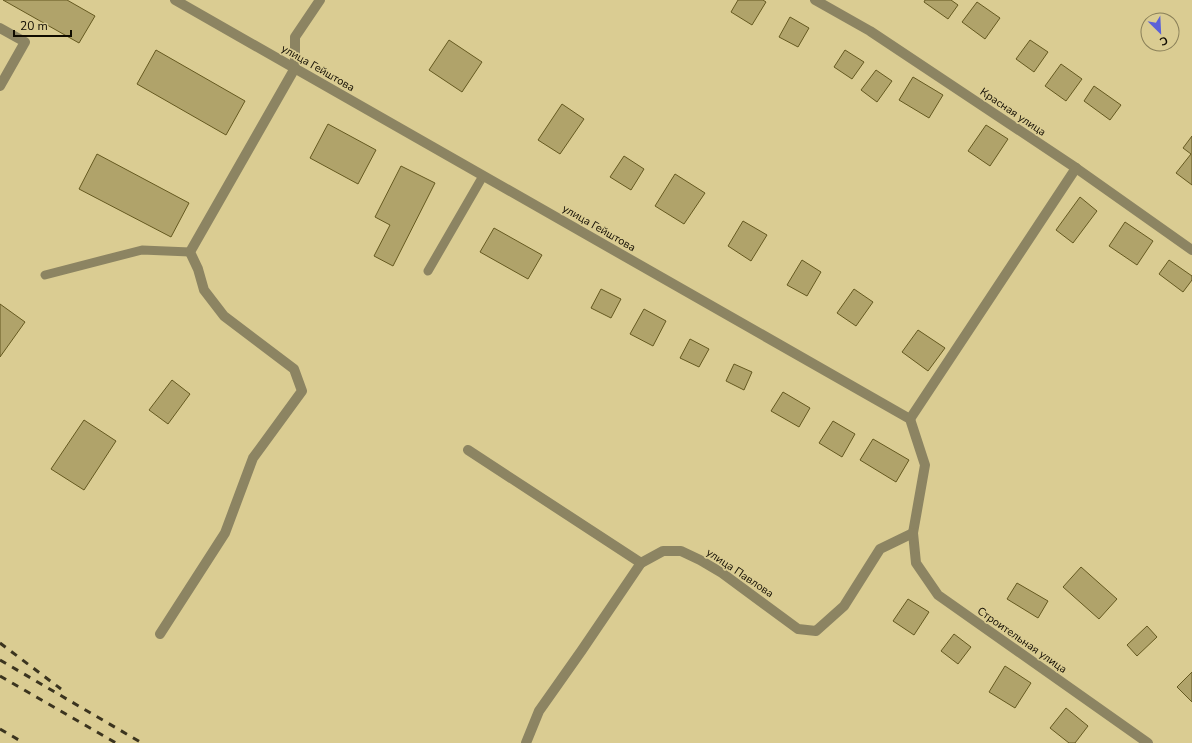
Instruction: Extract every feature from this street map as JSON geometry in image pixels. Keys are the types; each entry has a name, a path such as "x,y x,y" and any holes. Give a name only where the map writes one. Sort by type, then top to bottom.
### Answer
{"street":[{"name":"улица Гейштова","path":"175,0 910,419"},
{"path":"160,634 225,533 254,458 302,391 294,369 224,316 204,290 198,269 190,252 295,68 295,37 320,0"},
{"name":"Красная улица","path":"816,0 870,31 1076,168 1192,250"},
{"path":"0,28 25,42 0,86"},
{"path":"913,533 925,466 910,419 1076,168"},
{"path":"468,450 641,563 538,711 526,743"},
{"name":"улица Павлова","path":"641,563 663,551 680,551 700,560 722,573 798,629 816,631 844,606 880,549 913,533"},
{"name":"Строительная улица","path":"913,533 916,563 938,595 1148,743"}],"lane":[{"path":"428,272 483,176"},
{"path":"45,275 142,250 190,252"}],"building":[{"path":"3,0 67,0 95,16 79,43"},
{"path":"738,0 763,0 766,2 752,25 731,12"},
{"path":"925,0 951,0 958,5 948,19 924,2"},
{"path":"977,2 1000,18 985,39 962,22"},
{"path":"790,17 809,28 798,47 779,37"},
{"path":"449,40 482,62 462,92 429,70"},
{"path":"1030,40 1048,52 1034,72 1016,59"},
{"path":"156,50 245,101 226,135 137,84"},
{"path":"845,50 864,62 852,79 834,67"},
{"path":"1061,64 1082,79 1066,101 1045,86"},
{"path":"876,70 892,81 877,102 861,90"},
{"path":"913,77 943,95 929,118 899,100"},
{"path":"1094,86 1121,105 1110,120 1084,101"},
{"path":"562,104 584,119 560,154 538,140"},
{"path":"328,124 376,150 358,184 310,158"},
{"path":"986,125 1008,139 990,166 968,151"},
{"path":"1192,136 1192,185 1176,173 1191,154 1183,148"},
{"path":"97,154 189,203 171,237 79,189"},
{"path":"624,156 644,169 631,190 610,177"},
{"path":"401,166 435,183 393,266 374,256 390,225 375,217"},
{"path":"675,174 705,193 684,224 655,206"},
{"path":"1080,197 1097,211 1073,243 1056,230"},
{"path":"743,221 767,235 751,261 728,246"},
{"path":"1125,222 1153,241 1137,265 1109,246"},
{"path":"494,228 542,255 528,279 480,252"},
{"path":"802,260 821,272 807,296 787,285"},
{"path":"1169,260 1192,276 1192,280 1183,292 1159,274"},
{"path":"601,289 621,299 611,318 591,308"},
{"path":"854,289 873,302 856,326 837,313"},
{"path":"0,304 25,322 0,357"},
{"path":"644,309 666,321 653,346 630,334"},
{"path":"918,330 945,348 928,371 902,352"},
{"path":"690,339 709,349 699,367 680,358"},
{"path":"734,364 752,372 744,390 726,381"},
{"path":"172,380 190,394 168,424 149,410"},
{"path":"783,392 810,408 799,427 771,411"},
{"path":"84,420 116,441 84,490 51,469"},
{"path":"833,421 855,434 842,457 819,443"},
{"path":"873,439 909,460 896,482 860,460"},
{"path":"1081,567 1117,599 1099,619 1063,587"},
{"path":"1017,583 1048,601 1038,618 1007,599"},
{"path":"908,599 929,612 914,635 893,621"},
{"path":"1147,626 1157,637 1137,656 1127,645"},
{"path":"954,634 971,647 958,664 941,651"},
{"path":"1005,666 1031,683 1015,708 989,692"},
{"path":"1192,672 1192,702 1177,687"},
{"path":"1066,708 1088,726 1075,743 1069,743 1050,728"}],"railway":[{"path":"0,643 61,689"},
{"path":"0,660 142,743"},
{"path":"0,676 116,743"},
{"path":"0,729 24,743"}]}
